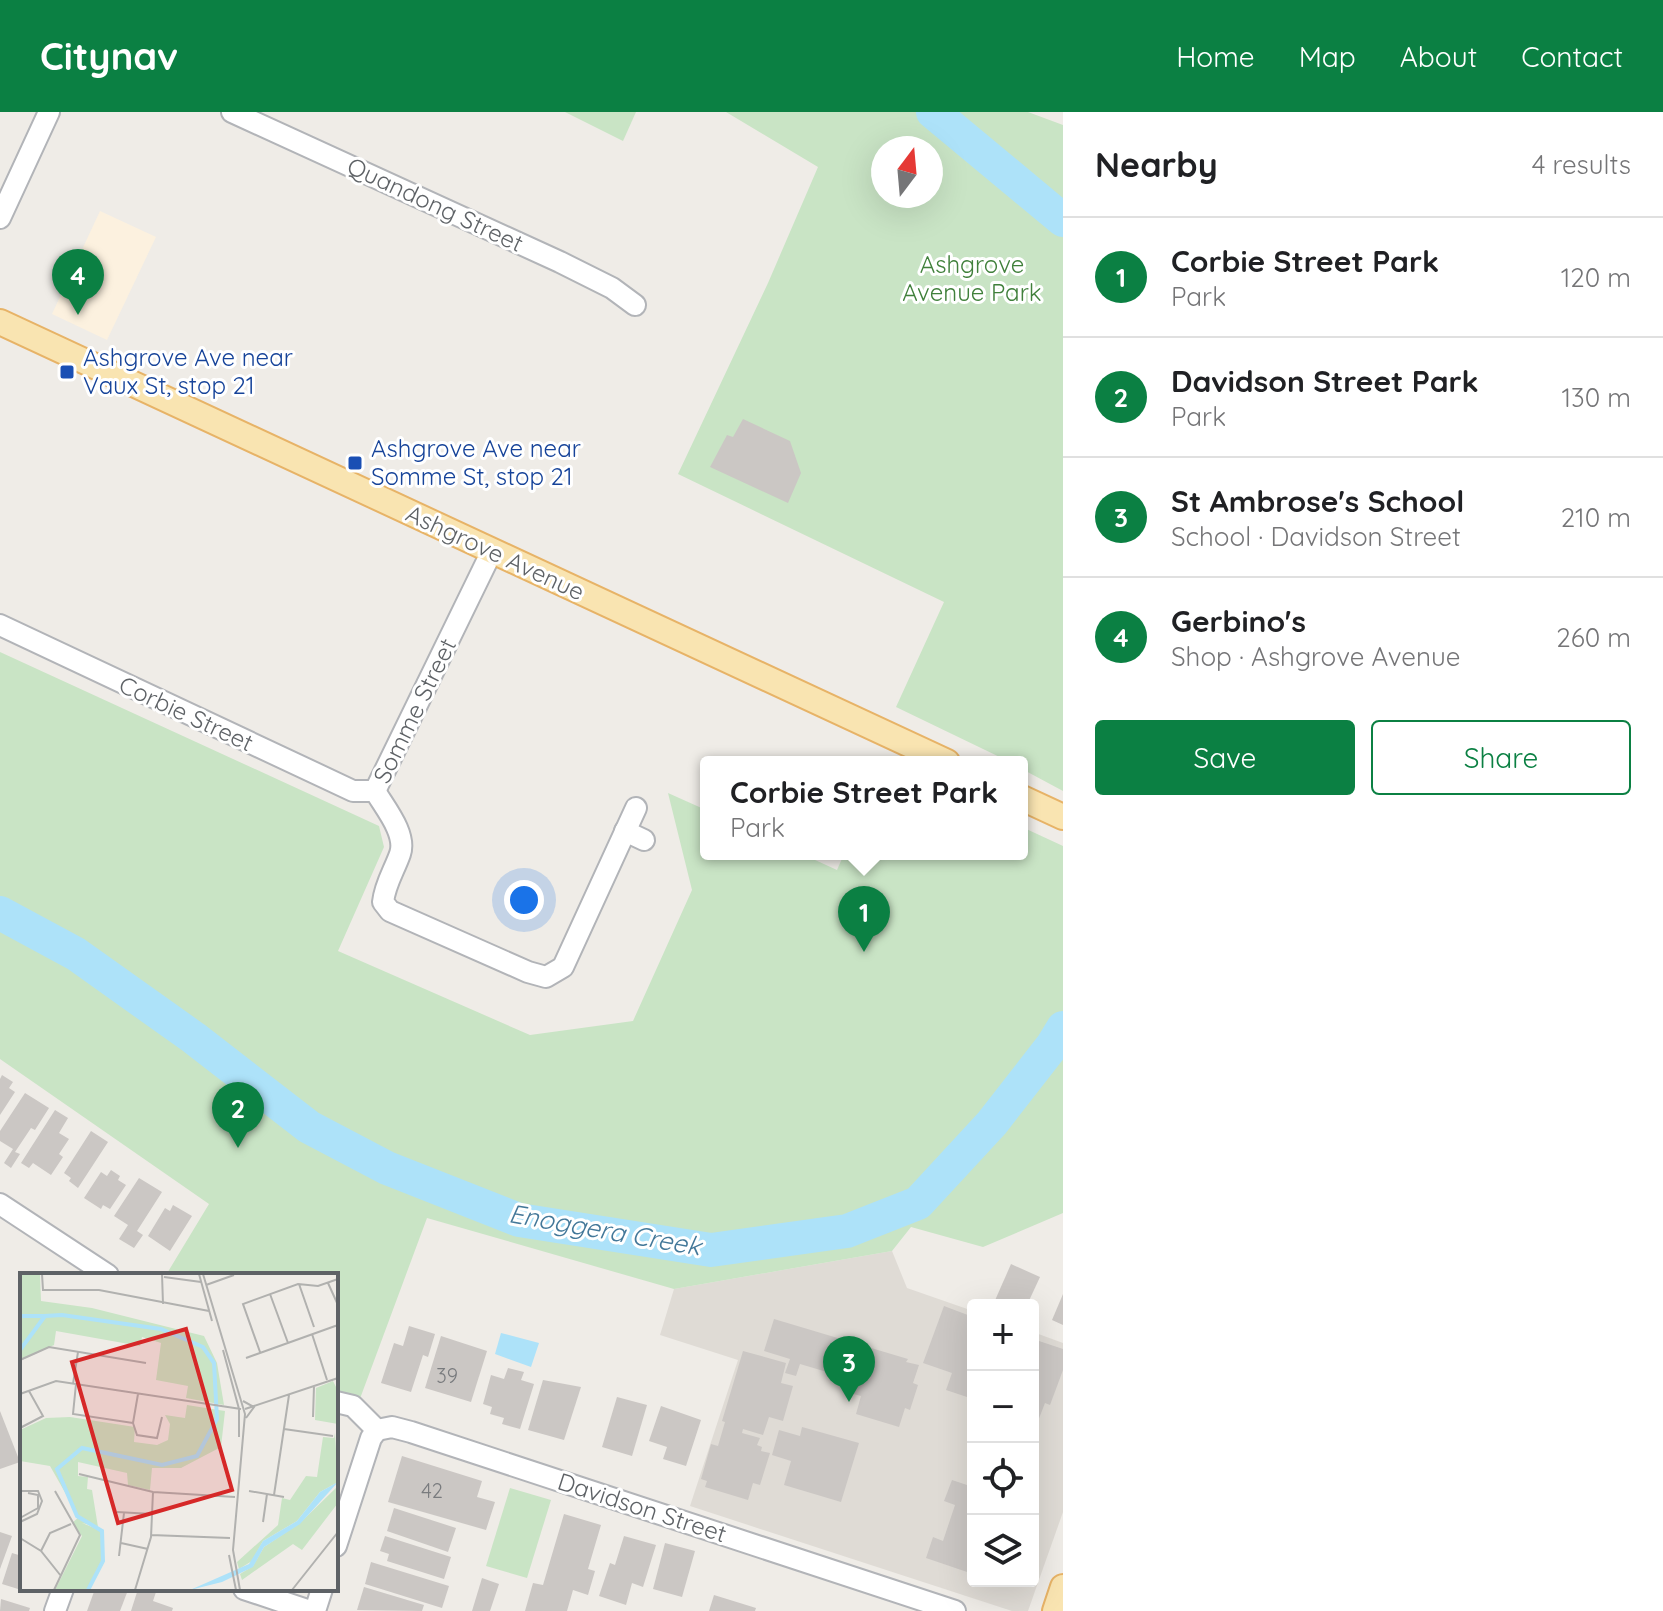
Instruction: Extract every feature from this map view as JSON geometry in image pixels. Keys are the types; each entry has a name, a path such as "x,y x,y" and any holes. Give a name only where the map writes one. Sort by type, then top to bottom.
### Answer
{"main road":[{"name":"Ashgrove Avenue","path":"0,322 934,756"},
{"path":"1028,801 1063,817"},
{"path":"1055,1611 1063,1587"}],"street":[{"path":"0,218 49,112"},
{"name":"Quandong Street","path":"232,112 560,262 612,288 635,305"},
{"name":"Somme Street","path":"492,551 375,791 401,837 402,850 384,891 383,902 390,911 528,972 546,977 563,967 635,836 636,808"},
{"name":"Corbie Street","path":"0,625 353,791 375,791"},
{"path":"0,1204 105,1273"},
{"path":"338,1402 353,1406 377,1430 371,1438 338,1540"},
{"name":"Davidson Street","path":"377,1430 392,1427 411,1432 955,1611"},
{"path":"55,1611 62,1591"},
{"path":"250,1591 312,1611 321,1591"}],"shaded area":[{"path":"100,211 156,237 107,340 52,314"},
{"path":"892,1251 907,1288 967,1309 967,1587 1036,1587 1028,1611 1012,1611 690,1506 738,1360 660,1335 674,1289"},
{"path":"1039,1334 1063,1343 1063,1512 1039,1580"}],"green space":[{"path":"565,112 636,112 623,141"},
{"name":"Ashgrove Avenue Park","path":"726,112 1028,112 1063,125 1063,791 1028,772 1028,756 998,756 896,707 944,602 678,474 768,283 818,167"},
{"path":"0,652 379,826 384,847 338,951 530,1035 633,1021 692,890 668,793 700,807 700,860 815,860 837,870 841,860 1028,860 1028,830 1063,846 1063,1213 983,1247 911,1227 892,1251 674,1289 427,1218 358,1404 338,1393 338,1273 167,1273 209,1204 0,1059"},
{"path":"510,1488 551,1500 527,1578 486,1566"}],"water":[{"path":"501,1333 539,1343 531,1367 495,1354"}],"building":[{"path":"743,419 790,441 801,473 788,503 710,467 727,435 733,437"},
{"path":"2,1075 13,1082 9,1088 15,1092 0,1115 0,1079"},
{"path":"25,1093 49,1108 15,1152 20,1154 11,1168 4,1163 13,1149 0,1141 0,1131"},
{"path":"55,1110 68,1118 59,1133 69,1139 59,1154 63,1157 51,1175 33,1163 29,1168 21,1163"},
{"path":"91,1131 108,1142 78,1188 64,1173"},
{"path":"111,1170 126,1185 110,1209 103,1205 101,1209 84,1198 101,1172 107,1176"},
{"path":"139,1178 162,1192 137,1231 143,1235 134,1248 119,1239 128,1225 114,1216"},
{"path":"173,1205 192,1216 170,1251 148,1236 165,1208 170,1211"},
{"path":"1011,1264 1040,1277 1030,1299 996,1299"},
{"path":"1063,1294 1063,1325 1052,1320"},
{"path":"944,1306 967,1315 967,1397 946,1390 952,1373 923,1363"},
{"path":"774,1319 919,1365 913,1383 918,1385 910,1410 905,1408 899,1427 856,1414 861,1396 850,1393 854,1380 800,1364 796,1376 785,1373 790,1359 764,1351"},
{"path":"409,1326 435,1334 428,1357 423,1355 411,1392 381,1383 394,1343 403,1346"},
{"path":"441,1336 487,1351 471,1402 425,1388"},
{"path":"1039,1341 1063,1349 1063,1370 1050,1405 1045,1403 1039,1418"},
{"path":"743,1351 786,1363 781,1383 793,1386 783,1421 769,1417 763,1435 743,1429 742,1433 760,1438 757,1445 762,1447 761,1451 770,1453 760,1485 753,1483 748,1500 705,1487 707,1481 701,1479 711,1444 718,1446 725,1422 722,1421"},
{"path":"508,1368 524,1372 521,1380 534,1384 520,1429 502,1424 504,1418 490,1414 492,1407 483,1404 491,1375 504,1379"},
{"path":"543,1380 581,1387 564,1440 528,1430"},
{"path":"617,1397 647,1405 632,1456 602,1447"},
{"path":"661,1406 701,1420 686,1466 663,1459 667,1447 649,1441"},
{"path":"0,1411 20,1462 0,1469"},
{"path":"802,1427 859,1443 841,1502 784,1485 791,1461 772,1455 779,1430 800,1436"},
{"path":"402,1456 482,1481 477,1497 495,1502 486,1530 388,1502"},
{"path":"952,1480 967,1485 967,1572 926,1558 933,1537 943,1541 955,1505 944,1501"},
{"path":"394,1508 456,1528 448,1552 387,1531"},
{"path":"564,1514 601,1525 588,1569 595,1571 588,1595 573,1590 567,1611 525,1611 533,1583 543,1585"},
{"path":"0,1532 12,1536 0,1569"},
{"path":"385,1536 451,1557 444,1579 387,1561 389,1554 380,1551"},
{"path":"624,1536 656,1545 643,1587 632,1583 626,1605 599,1596 610,1563 615,1565"},
{"path":"665,1543 695,1551 682,1597 653,1589"},
{"path":"12,1553 20,1555 20,1590 2,1584"},
{"path":"371,1562 449,1586 442,1608 365,1584"},
{"path":"482,1578 499,1584 490,1611 472,1611"},
{"path":"364,1587 424,1605 422,1611 357,1610"},
{"path":"94,1591 128,1591 120,1611 87,1611"},
{"path":"137,1591 156,1591 153,1601 173,1608 172,1611 131,1611"},
{"path":"714,1595 756,1608 755,1611 709,1611"},
{"path":"1,1599 30,1608 29,1611 0,1611"}],"waterway":[{"name":"Enoggera Creek","path":"933,112 1063,220"},
{"name":"Enoggera Creek","path":"0,913 76,954 194,1038 309,1127 387,1168 519,1220 711,1250 847,1231 918,1203 992,1123 1063,1028"}],"place":[{"name":"Gerbino's","path":"78,315"},
{"name":"Ashgrove Ave near Vaux St, stop 21","path":"67,372"},
{"name":"Ashgrove Ave near Somme St, stop 21","path":"355,463"},
{"name":"Corbie Street Park","path":"864,952"},
{"name":"Davidson Street Park","path":"238,1148"},
{"name":"St Ambrose's School","path":"849,1402"}]}
